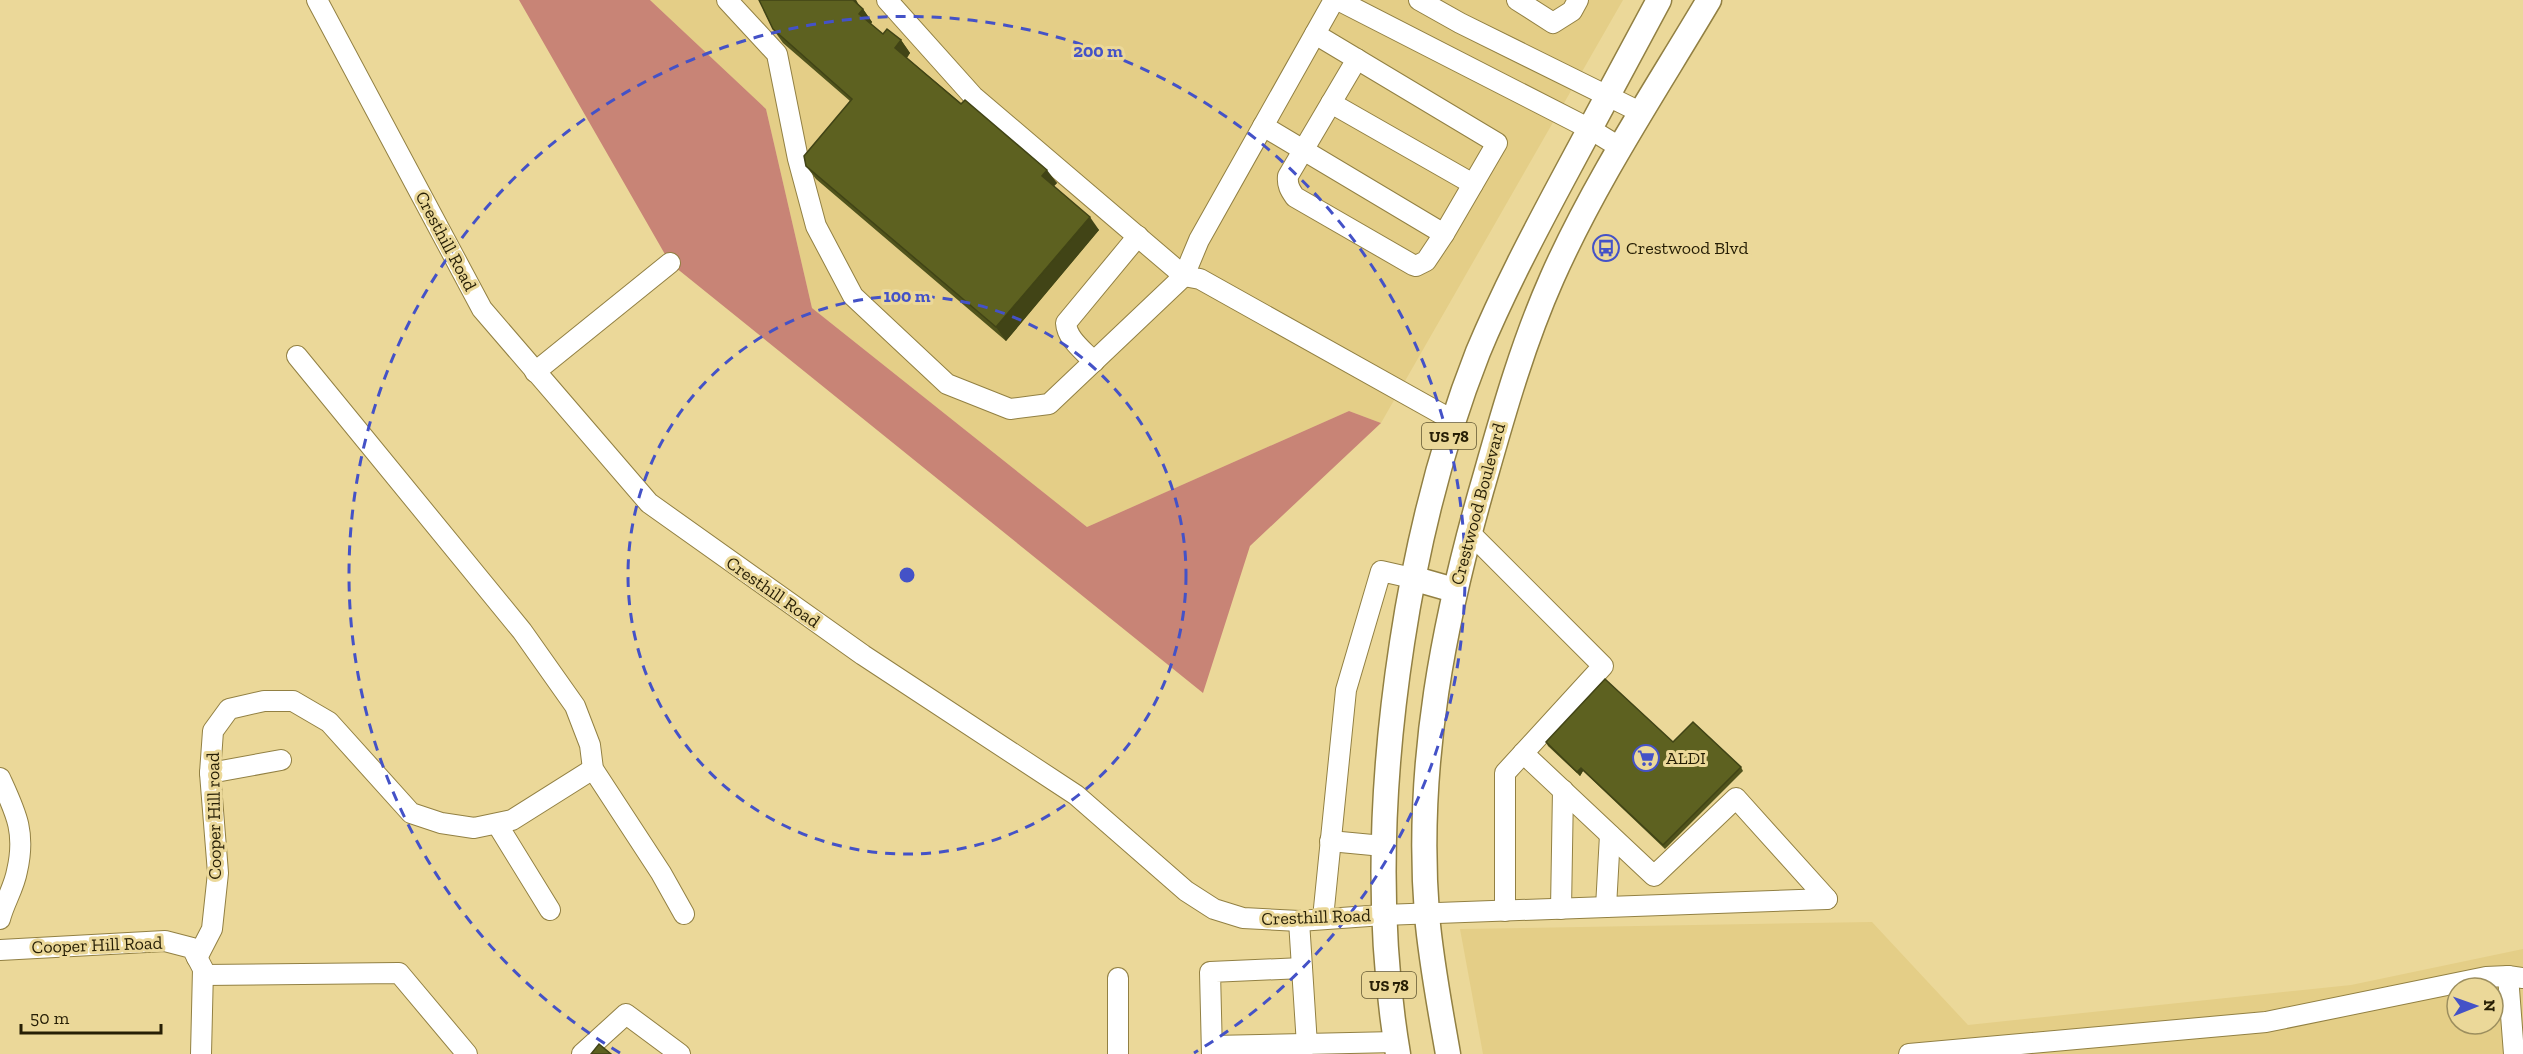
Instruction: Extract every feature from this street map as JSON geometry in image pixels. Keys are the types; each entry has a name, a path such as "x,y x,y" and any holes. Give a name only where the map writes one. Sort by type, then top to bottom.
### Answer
{"main road":[{"name":"US 78","path":"1397,1048 1383,915 1386,775 1393,701 1412,578 1440,466 1478,354 1504,293 1659,0"},
{"name":"Crestwood Boulevard","path":"1448,1054 1427,914 1425,854 1429,736 1454,590 1509,393 1529,334 1570,242 1621,148 1709,0"},
{"path":"1412,578 1454,590"}],"street":[{"name":"Cresthill Road","path":"316,0 483,309 649,503 863,655 1076,795 1186,891 1214,909 1243,918 1299,921 1383,915 1827,899 1736,798 1654,876 1610,835"},
{"path":"727,0 777,54 798,159 816,226 853,296 947,384 1010,409 1049,404 1184,276 1199,240 1336,0 1590,129 1621,148"},
{"path":"887,0 973,96 1184,276 1200,279 1454,421"},
{"path":"1419,0 1460,23 1642,113"},
{"path":"1517,0 1553,22 1572,11 1578,0"},
{"path":"1315,34 1358,59 1497,143 1444,234 1426,261 1416,266 1295,197 1287,184 1288,176 1302,150 1358,59"},
{"path":"1331,103 1473,184"},
{"path":"1263,126 1444,234"},
{"path":"1094,362 1070,338 1066,323 1138,236"},
{"path":"535,372 670,263"},
{"path":"297,356 529,640 575,706 590,745 593,769 661,873 684,914"},
{"path":"1469,531 1603,666 1504,773 1505,911"},
{"path":"1323,918 1346,690 1381,571 1412,578"},
{"name":"Cooper Hill road","path":"200,966 212,929 218,873 210,773 213,731 229,709 264,701 293,701 329,722 411,813 441,823 474,828 512,820 593,769"},
{"path":"1523,753 1610,835 1606,907"},
{"path":"210,773 280,760"},
{"path":"0,778 18,817 21,841 17,872 0,919"},
{"path":"1561,909 1563,790"},
{"path":"497,824 550,910"},
{"path":"1330,841 1383,846"},
{"path":"1299,921 1307,1045"},
{"name":"Cooper Hill Road","path":"0,950 165,941 192,948 200,966"},
{"path":"201,1054 200,966 399,974 467,1054"},
{"path":"1302,968 1210,972 1212,1050 1307,1045 1351,1049 1397,1048"},
{"path":"1909,1054 2266,1022 2486,977 2515,977 2514,1054"},
{"path":"1118,978 1118,1054"},
{"path":"582,1054 626,1014 680,1054"}],"shaded area":[{"path":"519,0 650,0 766,109 812,308 1087,527 1349,411 1381,423 1250,546 1203,693 670,263"},
{"path":"650,0 1623,0 1381,423 1349,411 1087,527 812,308 766,109"},
{"path":"1872,922 1968,1025 2351,985 2523,949 2523,1054 1483,1054 1460,929"}],"building":[{"path":"759,0 853,0 863,9 859,14 883,34 887,29 901,40 895,48 961,104 965,100 1047,170 1042,176 1090,217 996,327 806,166 804,156 852,99 773,29"},
{"name":"ALDI","path":"1605,679 1673,742 1693,722 1741,767 1663,845 1581,768 1577,772 1546,742"},
{"path":"599,1044 611,1054 591,1054"}],"place":[{"name":"Crestwood Blvd","path":"1606,248"},
{"name":"ALDI","path":"1646,758"}]}
